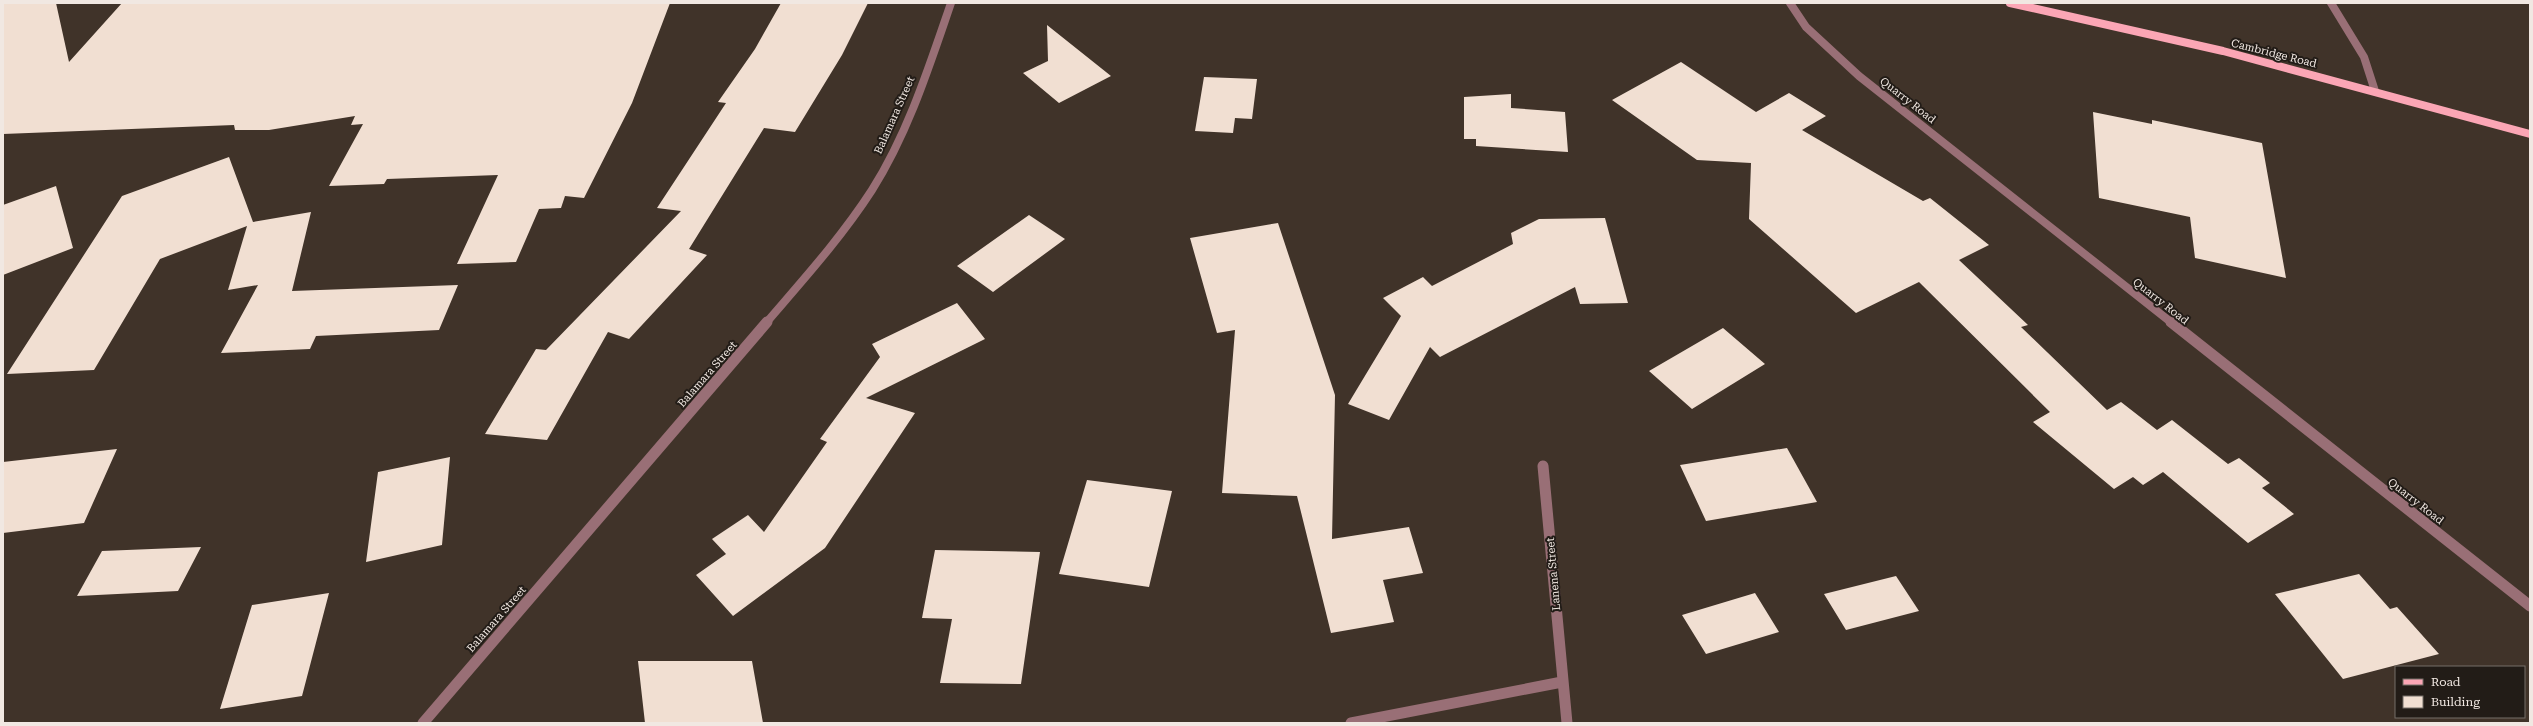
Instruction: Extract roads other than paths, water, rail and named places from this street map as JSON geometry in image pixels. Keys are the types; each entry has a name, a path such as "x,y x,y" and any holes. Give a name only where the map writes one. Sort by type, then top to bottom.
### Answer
{"main road":[{"name":"Cambridge Road","path":"2010,3 2123,27 2375,90 2530,134"}],"street":[{"name":"Balamara Street","path":"423,723 814,268 852,218 879,178 906,121 933,57 951,3"},
{"name":"Quarry Road","path":"1790,3 1806,27 1859,76 2530,606"},
{"path":"2331,3 2364,57 2375,90"},
{"name":"Lanena Street","path":"1543,466 1567,723"},
{"path":"1351,723 1562,682"}]}
